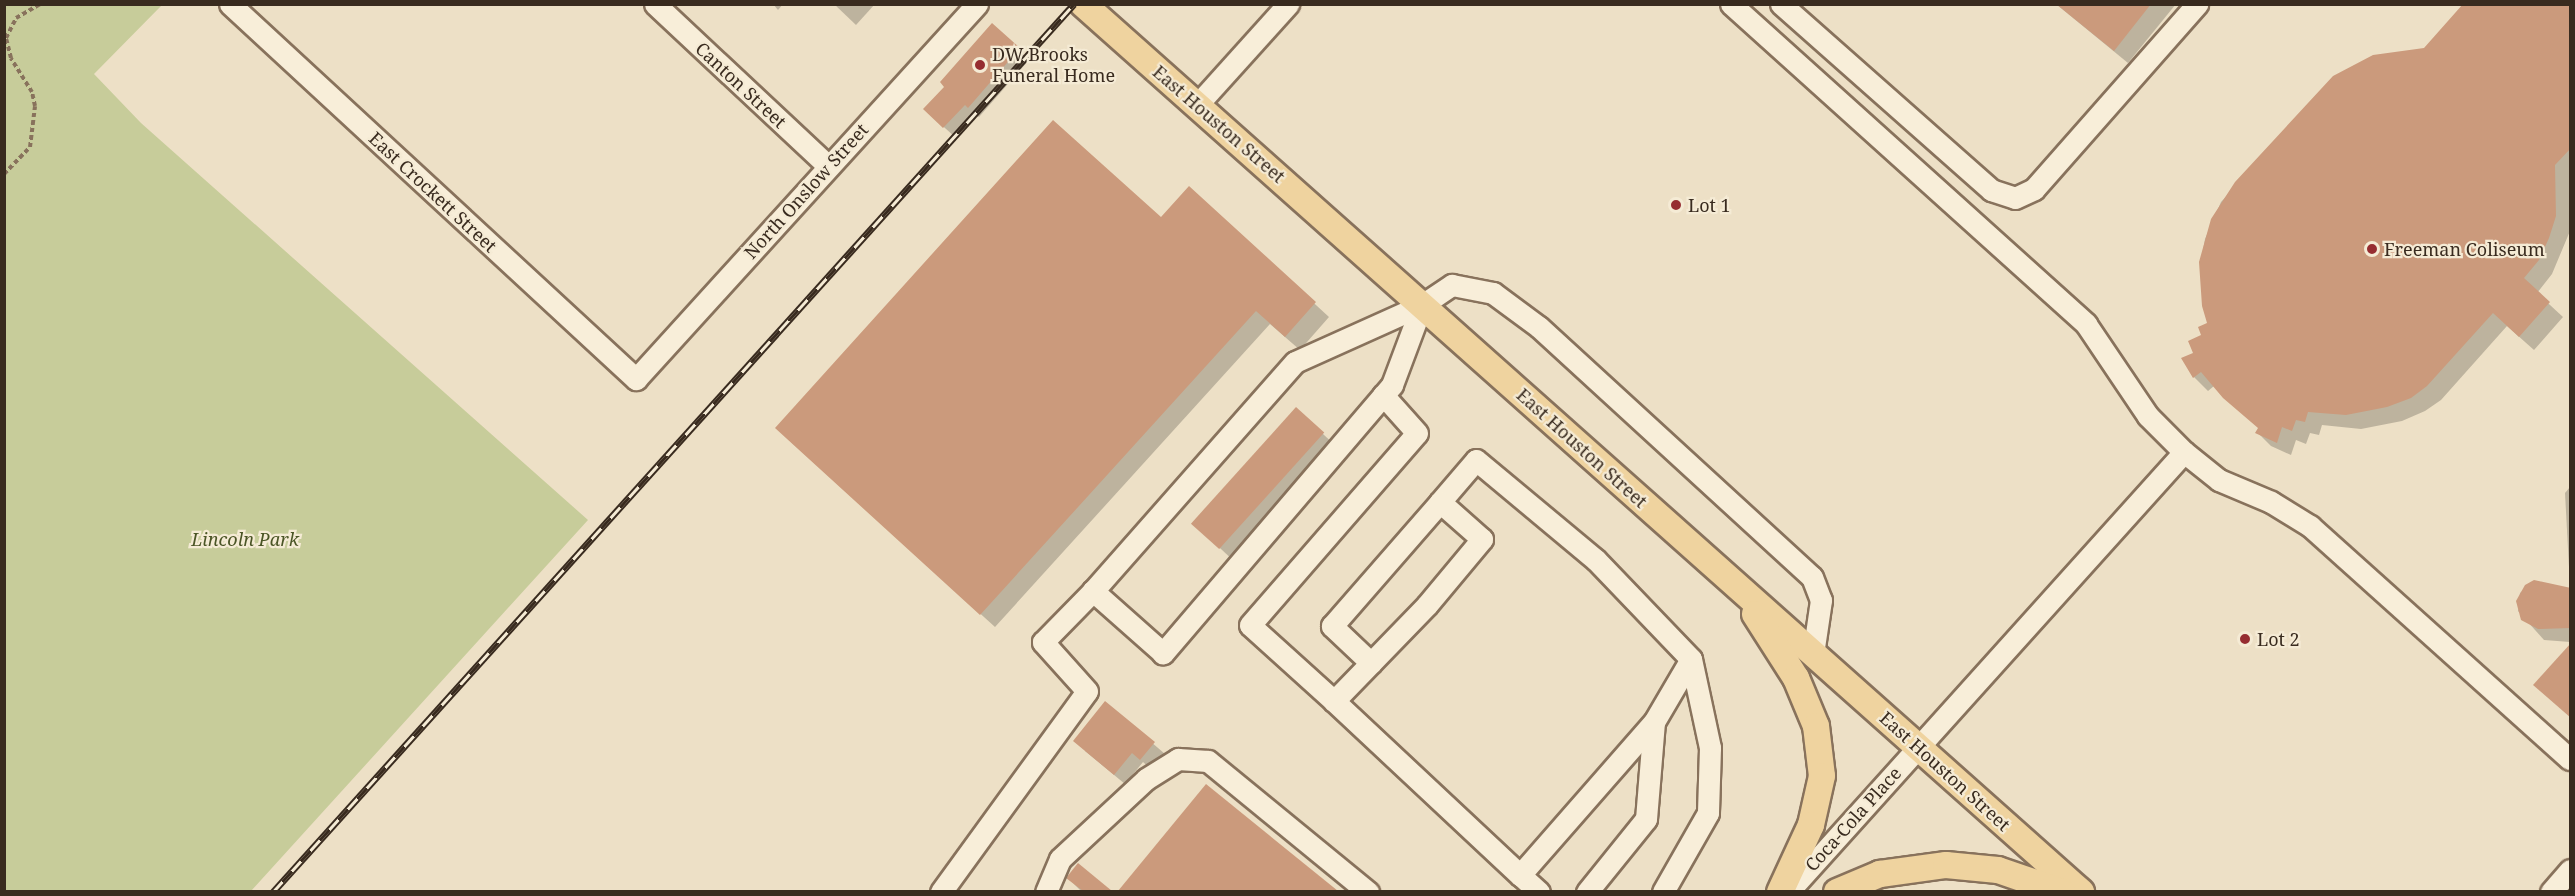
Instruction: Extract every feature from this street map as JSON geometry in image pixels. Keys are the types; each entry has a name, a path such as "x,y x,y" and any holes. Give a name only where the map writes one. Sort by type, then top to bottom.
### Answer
{"main road":[{"name":"East Houston Street","path":"1083,4 2081,891"},
{"path":"1741,591 1796,678 1817,736 1822,776 1811,825 1780,891"},
{"path":"1837,891 1880,874 1946,865 1998,870 2062,891"}],"street":[{"name":"East Crockett Street","path":"230,4 636,379"},
{"name":"Canton Street","path":"655,4 828,166"},
{"name":"North Onslow Street","path":"636,379 977,4"},
{"path":"1198,104 1288,4"},
{"path":"1731,4 2086,324 2148,416 2184,452 2219,480 2271,502 2310,526 2571,759"},
{"path":"1781,4 1991,190 2015,198 2034,189 2197,4"},
{"path":"941,891 1087,691 1042,642 1093,591 1295,362 1422,305 1452,285 1493,292 1539,327 1812,577 1821,600 1813,654"},
{"path":"1093,591 1163,653 1392,385 1422,305"},
{"path":"1383,395 1417,433 1250,625 1539,891"},
{"name":"Coca-Cola Place","path":"1788,891 2184,452"},
{"path":"1371,663 1332,626 1476,460 1596,560 1691,659 1710,748 1708,813 1663,891"},
{"path":"1334,701 1427,605 1482,539 1440,502"},
{"path":"1520,875 1654,722 1691,659"},
{"path":"1587,891 1646,819 1654,722"},
{"path":"1046,891 1060,859 1146,779 1178,759 1208,761 1368,891"},
{"path":"2551,891 2571,870"}],"path":[{"path":"4,174 30,147 35,106 32,92 11,58 6,38 16,18 40,4"},
{"path":"59,4 69,4"}],"green space":[{"name":"Lincoln Park","path":"5,4 162,5 94,74 141,123 588,520 251,891 5,891"}],"building":[{"path":"2056,4 2151,4 2114,51"},
{"name":"Freeman Coliseum","path":"2463,4 2571,4 2571,148 2555,165 2556,216 2549,238 2539,260 2524,278 2550,302 2519,337 2493,313 2427,386 2411,398 2387,407 2346,415 2308,412 2305,422 2296,420 2292,431 2282,427 2277,443 2255,433 2258,428 2223,398 2201,372 2193,378 2181,358 2193,353 2188,341 2201,335 2198,327 2207,323 2202,306 2199,262 2211,219 2235,182 2333,76 2373,55 2424,48"},
{"name":"DW Brooks Funeral Home","path":"992,23 1020,48 968,108 965,105 943,128 923,109 944,87 940,82"},
{"path":"1053,120 1161,217 1189,186 1316,302 1285,337 1256,311 980,615 775,428"},
{"path":"1296,407 1324,432 1219,549 1191,524"},
{"path":"2534,580 2571,588 2571,628 2538,629 2521,620 2516,601 2525,585"},
{"path":"2571,643 2571,718 2533,685"},
{"path":"1105,701 1155,742 1140,760 1132,753 1114,775 1073,741"},
{"path":"1206,784 1338,891 1118,891"},
{"path":"1078,863 1112,891 1083,891 1066,878"}],"railway":[{"path":"273,892 1074,4"}],"place":[{"name":"DW Brooks Funeral Home","path":"980,65"},
{"name":"Lot 1","path":"1676,205"},
{"name":"Freeman Coliseum","path":"2372,249"},
{"name":"Lot 2","path":"2245,639"}]}
